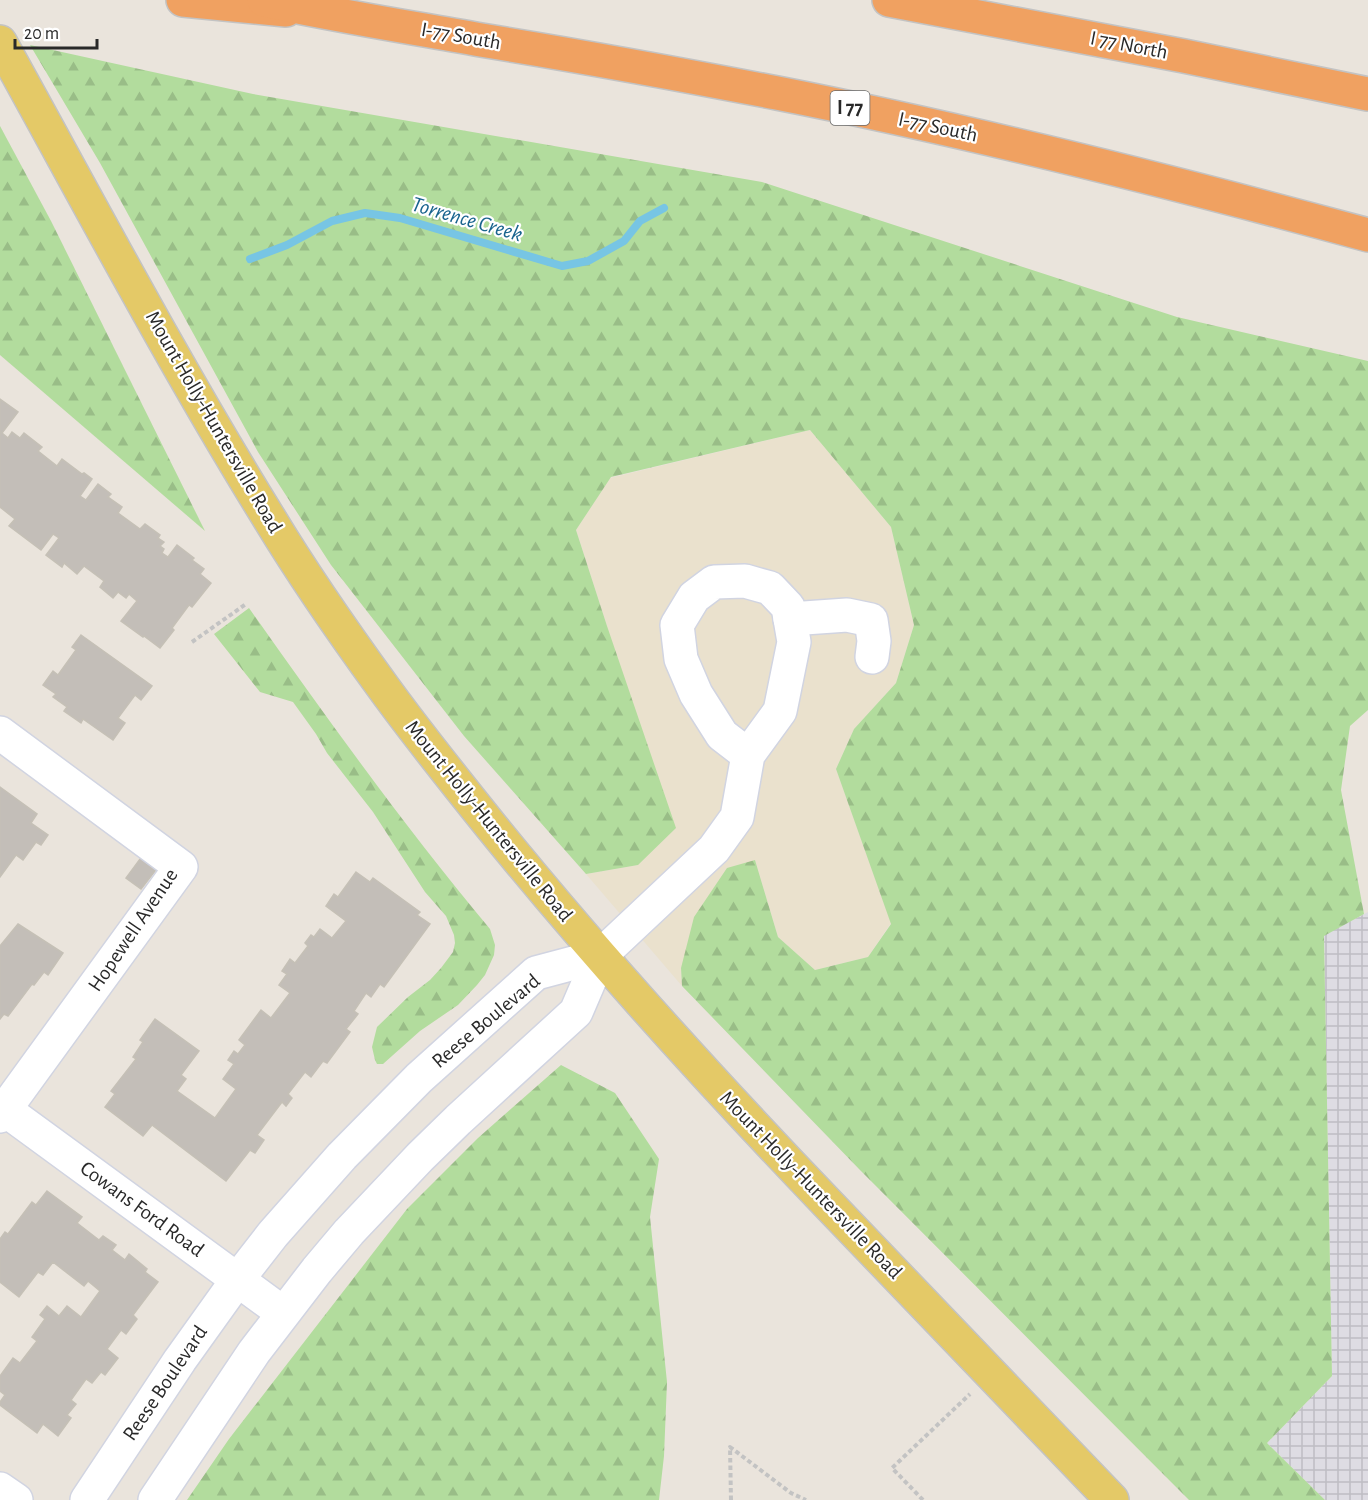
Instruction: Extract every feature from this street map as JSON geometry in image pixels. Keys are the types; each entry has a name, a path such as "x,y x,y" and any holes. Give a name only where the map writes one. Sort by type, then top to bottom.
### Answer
{"highway":[{"name":"I 77","path":"183,0 326,14"},
{"name":"I 77","path":"264,0 326,14"},
{"name":"I 77 North","path":"889,0 1196,58 1368,94"},
{"name":"I-77 South","path":"326,14 631,66 931,125 1089,162 1368,235"}],"main road":[{"name":"Mount Holly-Huntersville Road","path":"0,42 220,437 270,521 327,608 385,690 526,869 725,1096 1112,1500"}],"street":[{"path":"155,1500 226,1392 283,1313 349,1232 412,1164 576,1012 600,956 714,849 737,817 748,755 780,711 794,642 788,607 770,588 745,580 714,582 694,597 677,625 681,659 696,694 722,735 748,755"},
{"path":"790,620 847,615 871,620 874,640 872,657"},
{"name":"Hopewell Avenue","path":"0,733 181,867 2,1111"},
{"name":"Reese Boulevard","path":"87,1500 180,1360 238,1279 307,1195 380,1117 419,1078 536,973 600,956"},
{"name":"Cowans Ford Road","path":"2,1111 283,1313"},
{"path":"0,1489 16,1500"}],"path":[{"path":"192,642 246,604"},
{"path":"923,1500 892,1468 991,1374"},
{"path":"731,1500 730,1447 791,1493 806,1500"}],"shaded area":[{"path":"810,430 891,527 914,625 896,683 854,729 836,769 891,923 868,957 815,970 778,937 755,860 681,968 682,986 586,874 638,865 607,626 576,530 610,478"},
{"path":"1368,912 1368,1500 1325,1500 1267,1443 1332,1376 1324,935"}],"green space":[{"path":"30,45 253,94 762,182 1177,317 1368,361 1368,710 1350,726 1341,790 1364,914 1324,936 1332,1376 1267,1443 1325,1500 1189,1500 859,1169 682,986 681,968 694,917 727,868 755,860 778,937 815,970 868,957 891,924 836,769 854,729 896,683 914,625 891,527 810,430 611,477 576,530 676,828 638,865 586,874 464,736 331,565 258,452 100,163"},
{"path":"0,126 51,221 205,531 0,355"},
{"path":"249,608 396,811 490,929 495,945 494,955 485,975 477,985 458,1005 420,1031 383,1064 377,1064 372,1047 377,1027 441,968 453,952 454,935 446,916 425,892 373,812 327,753 293,702 260,692 214,634"},
{"path":"561,1065 615,1093 659,1159 650,1217 667,1382 664,1456 659,1500 187,1500 229,1439 407,1209 478,1138"}],"building":[{"path":"0,399 18,412 2,433 8,438 12,432 20,438 24,433 42,447 38,451 57,466 62,459 82,474 84,473 92,479 80,496 86,500 98,484 111,494 108,497 122,507 118,513 140,529 145,524 160,535 158,538 164,542 160,546 164,549 162,553 168,557 177,545 204,569 200,574 211,583 192,607 189,605 160,648 121,621 137,601 129,594 126,598 118,592 113,598 100,587 104,581 84,566 77,574 64,563 62,567 46,555 59,538 53,534 41,550 9,526 15,519 0,507"},
{"path":"81,635 152,686 141,700 135,695 118,718 125,723 113,740 83,719 81,723 64,711 67,707 53,697 56,694 43,685 53,671 58,675 76,650 72,647"},
{"path":"0,787 37,814 31,823 48,835 41,845 36,842 23,860 16,855 0,877"},
{"path":"143,855 158,867 141,889 126,878"},
{"path":"356,872 370,882 373,878 420,912 417,915 430,924 384,987 380,984 371,997 366,993 354,1011 358,1014 346,1029 350,1032 327,1063 323,1061 311,1077 305,1072 288,1094 292,1098 286,1106 282,1102 257,1135 264,1140 255,1153 250,1150 226,1181 152,1125 143,1136 105,1107 115,1094 111,1091 136,1059 133,1057 143,1042 140,1040 155,1019 199,1051 181,1075 186,1079 177,1091 215,1118 236,1089 223,1079 234,1064 228,1060 234,1051 238,1054 245,1045 239,1040 261,1010 271,1018 290,993 279,985 287,974 282,971 290,959 295,963 308,946 305,943 311,935 314,937 320,929 332,938 346,921 326,906 334,894 338,897"},
{"path":"18,924 63,953 48,975 44,972 8,1016 4,1014 0,1019 0,946"},
{"path":"47,1191 82,1217 77,1223 99,1240 103,1236 116,1245 112,1250 125,1260 129,1254 147,1269 145,1272 158,1282 133,1315 137,1319 126,1334 121,1330 107,1349 118,1358 105,1375 101,1372 92,1383 86,1379 71,1400 76,1404 67,1415 71,1418 58,1436 43,1424 37,1433 0,1405 5,1395 0,1391 0,1376 13,1358 20,1363 37,1341 32,1337 45,1319 40,1315 47,1306 59,1316 67,1306 81,1317 100,1291 88,1281 84,1286 53,1262 43,1275 38,1272 19,1297 0,1282 0,1239 5,1232 8,1234 32,1202 36,1205"}],"waterway":[{"name":"Torrence Creek","path":"250,259 287,245 332,221 365,213 400,218 562,266 588,261 624,241 640,221 664,208"}]}
